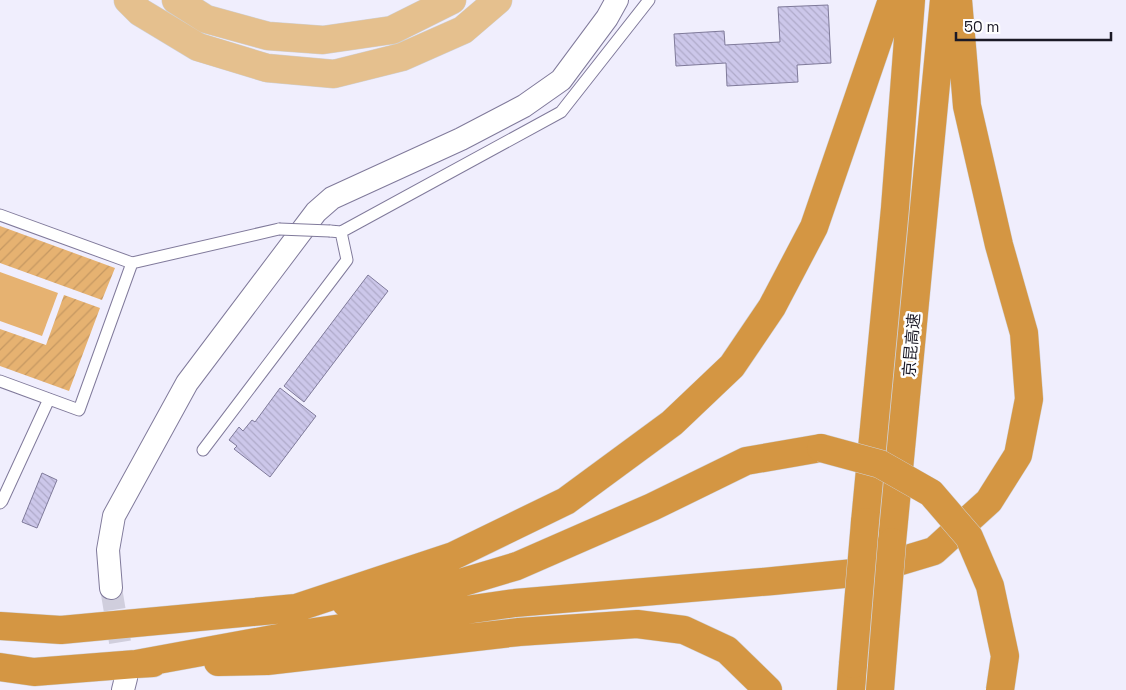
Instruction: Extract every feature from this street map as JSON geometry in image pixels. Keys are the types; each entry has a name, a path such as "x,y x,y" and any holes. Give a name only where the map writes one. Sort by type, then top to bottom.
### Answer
{"highway":[{"path":"296,608 452,556 566,501 672,423 732,366 772,307 814,227 892,0"},
{"name":"京昆高速","path":"852,677 895,208 911,0"},
{"name":"京昆高速","path":"880,690 892,542 944,0"},
{"path":"128,677 300,634 515,603 864,572 934,551 990,501 1018,455 1030,399 1024,333 999,244 967,106 958,0"},
{"path":"0,626 61,630 420,595 517,566 652,507 746,461 821,448 880,464 931,493 969,537 990,586 1005,656 1000,690"},
{"path":"0,667 34,672 128,677 519,632 637,624 684,630 727,650 768,690"}],"main road":[{"path":"128,0 140,12 198,47 267,68 334,74 402,57 463,30 498,0"},
{"path":"176,0 206,19 268,36 323,40 392,30 452,0"}],"street":[{"path":"111,588 108,550 114,516 188,384 316,212 332,198 461,139 524,106 554,85 561,80 607,18 617,0"}],"lane":[{"path":"0,215 132,263 279,229 335,231 561,112 649,0"},
{"path":"203,450 348,260 335,231"},
{"path":"0,381 79,410 132,263"},
{"path":"0,503 49,399"}],"shaded area":[{"path":"0,226 115,268 102,300 0,263"},
{"path":"0,272 58,293 42,336 0,321"},
{"path":"64,295 100,308 69,391 0,366 0,329 46,345"}],"building":[{"path":"828,5 831,63 797,65 798,82 727,86 726,63 676,66 674,34 724,31 725,45 780,42 778,7"},
{"path":"368,275 388,291 304,402 284,386"},
{"path":"280,388 316,416 270,477 234,449 237,446 229,440 239,427 243,431 252,420 255,422"},
{"path":"42,473 57,480 37,528 22,522"}],"tunnel":[{"path":"111,588 126,678"}]}
